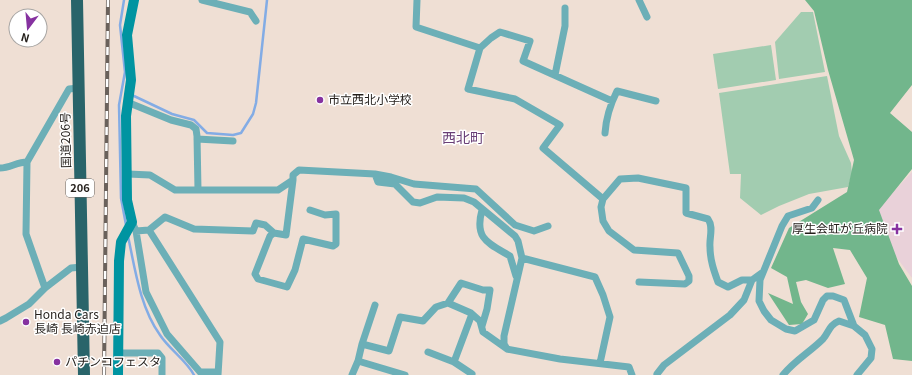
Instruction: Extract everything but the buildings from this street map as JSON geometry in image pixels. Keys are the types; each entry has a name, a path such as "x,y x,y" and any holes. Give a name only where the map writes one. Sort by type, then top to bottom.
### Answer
{"highway":[{"name":"国道206号","path":"77,0 84,375"}],"street":[{"path":"133,226 149,230 220,342 218,374 200,372 167,334 146,292 127,200 128,174 126,116 131,80 127,35 134,0"},
{"path":"202,0 250,12 256,21"},
{"path":"417,0 416,27 480,48"},
{"path":"639,0 647,17"},
{"path":"555,75 565,26 565,8"},
{"path":"603,198 543,148 560,125 515,99 468,89 480,48 500,32 530,41 523,61 612,101"},
{"path":"45,288 26,234 27,162 69,88 79,88"},
{"path":"606,134 606,119 617,91 656,101"},
{"path":"127,102 171,120 191,125 196,129 198,190"},
{"path":"197,140 233,141"},
{"path":"0,168 5,168 20,162 27,162"},
{"path":"149,230 165,217 194,230 253,231 256,223 266,225 274,233 286,235 288,230 293,175 299,170 375,174 414,184 476,189 515,225 534,231 548,226"},
{"path":"128,174 150,175 175,190 278,190 293,180"},
{"path":"375,174 378,182 395,184 413,202 420,203 437,197 464,198 474,202 515,236 518,241 522,258 504,336 504,344 507,349"},
{"path":"639,282 685,284 689,281 689,276 678,253 634,250 609,231 603,221 601,207 603,198 620,179 638,178 686,188 686,213 708,219 711,224 710,247 712,265 718,282 728,286 742,280 752,280"},
{"path":"818,200 812,208 788,216 782,226 760,280 759,301 771,320 786,329 795,331 814,320 822,300 827,296 833,296 844,300 854,326"},
{"path":"274,233 270,236 255,274 258,279 287,287 295,270 303,239 333,246 336,244 336,214 325,215 310,210"},
{"path":"482,210 479,222 481,233 485,240 510,256 517,278"},
{"path":"118,375 119,261 121,242 133,226"},
{"path":"522,258 595,277 610,317 600,363"},
{"path":"0,321 29,304 45,288 71,268 82,267"},
{"path":"657,374 664,365 730,315 744,300 752,280 763,272"},
{"path":"362,344 388,351 400,318 423,321 436,307 448,303 462,282 483,290 490,290 482,326"},
{"path":"448,303 472,314 480,321 483,332 507,349 629,367 632,375"},
{"path":"352,375 358,361 375,305"},
{"path":"454,362 472,314"},
{"path":"783,375 789,367 823,338 833,324 839,321 854,326 865,335 872,349 871,358 857,375"},
{"path":"428,352 454,362 472,374"},
{"path":"118,353 158,353 162,358 162,375"},
{"path":"358,361 404,375"}],"shaded area":[{"name":"厚生会虹が丘病院","path":"912,172 912,278 888,246 875,212"}],"green space":[{"path":"805,0 912,0 912,85 890,113 912,132 912,169 879,210 899,264 912,286 912,361 893,359 885,325 859,317 867,278 850,250 833,248 845,284 828,288 806,280 796,282 801,302 808,314 802,324 789,325 768,293 793,304 787,277 771,268 789,228 847,192 854,160 828,70 814,11"},
{"path":"801,12 813,12 825,72 779,79 775,42"},
{"path":"771,45 776,80 718,89 713,54"},
{"path":"827,76 839,136 851,163 852,173 848,187 809,194 761,215 740,198 741,174 730,174 719,93"}],"waterway":[{"path":"124,0 120,25 125,72 119,105 121,198 126,225"},
{"path":"134,96 172,114 194,120 207,133 233,135 241,133 253,114 256,103 267,0"},
{"path":"128,236 139,287 153,324 164,340 194,375"}],"railway":[{"path":"104,375 108,0"}],"place":[{"name":"市立西北小学校","path":"320,100"},
{"name":"厚生会虹が丘病院","path":"897,229"},
{"name":"Honda Cars 長崎 長崎赤迫店","path":"26,322"},
{"name":"パチンコフェスタ","path":"57,362"}],"district":[{"name":"西北町","path":"463,138"}]}
